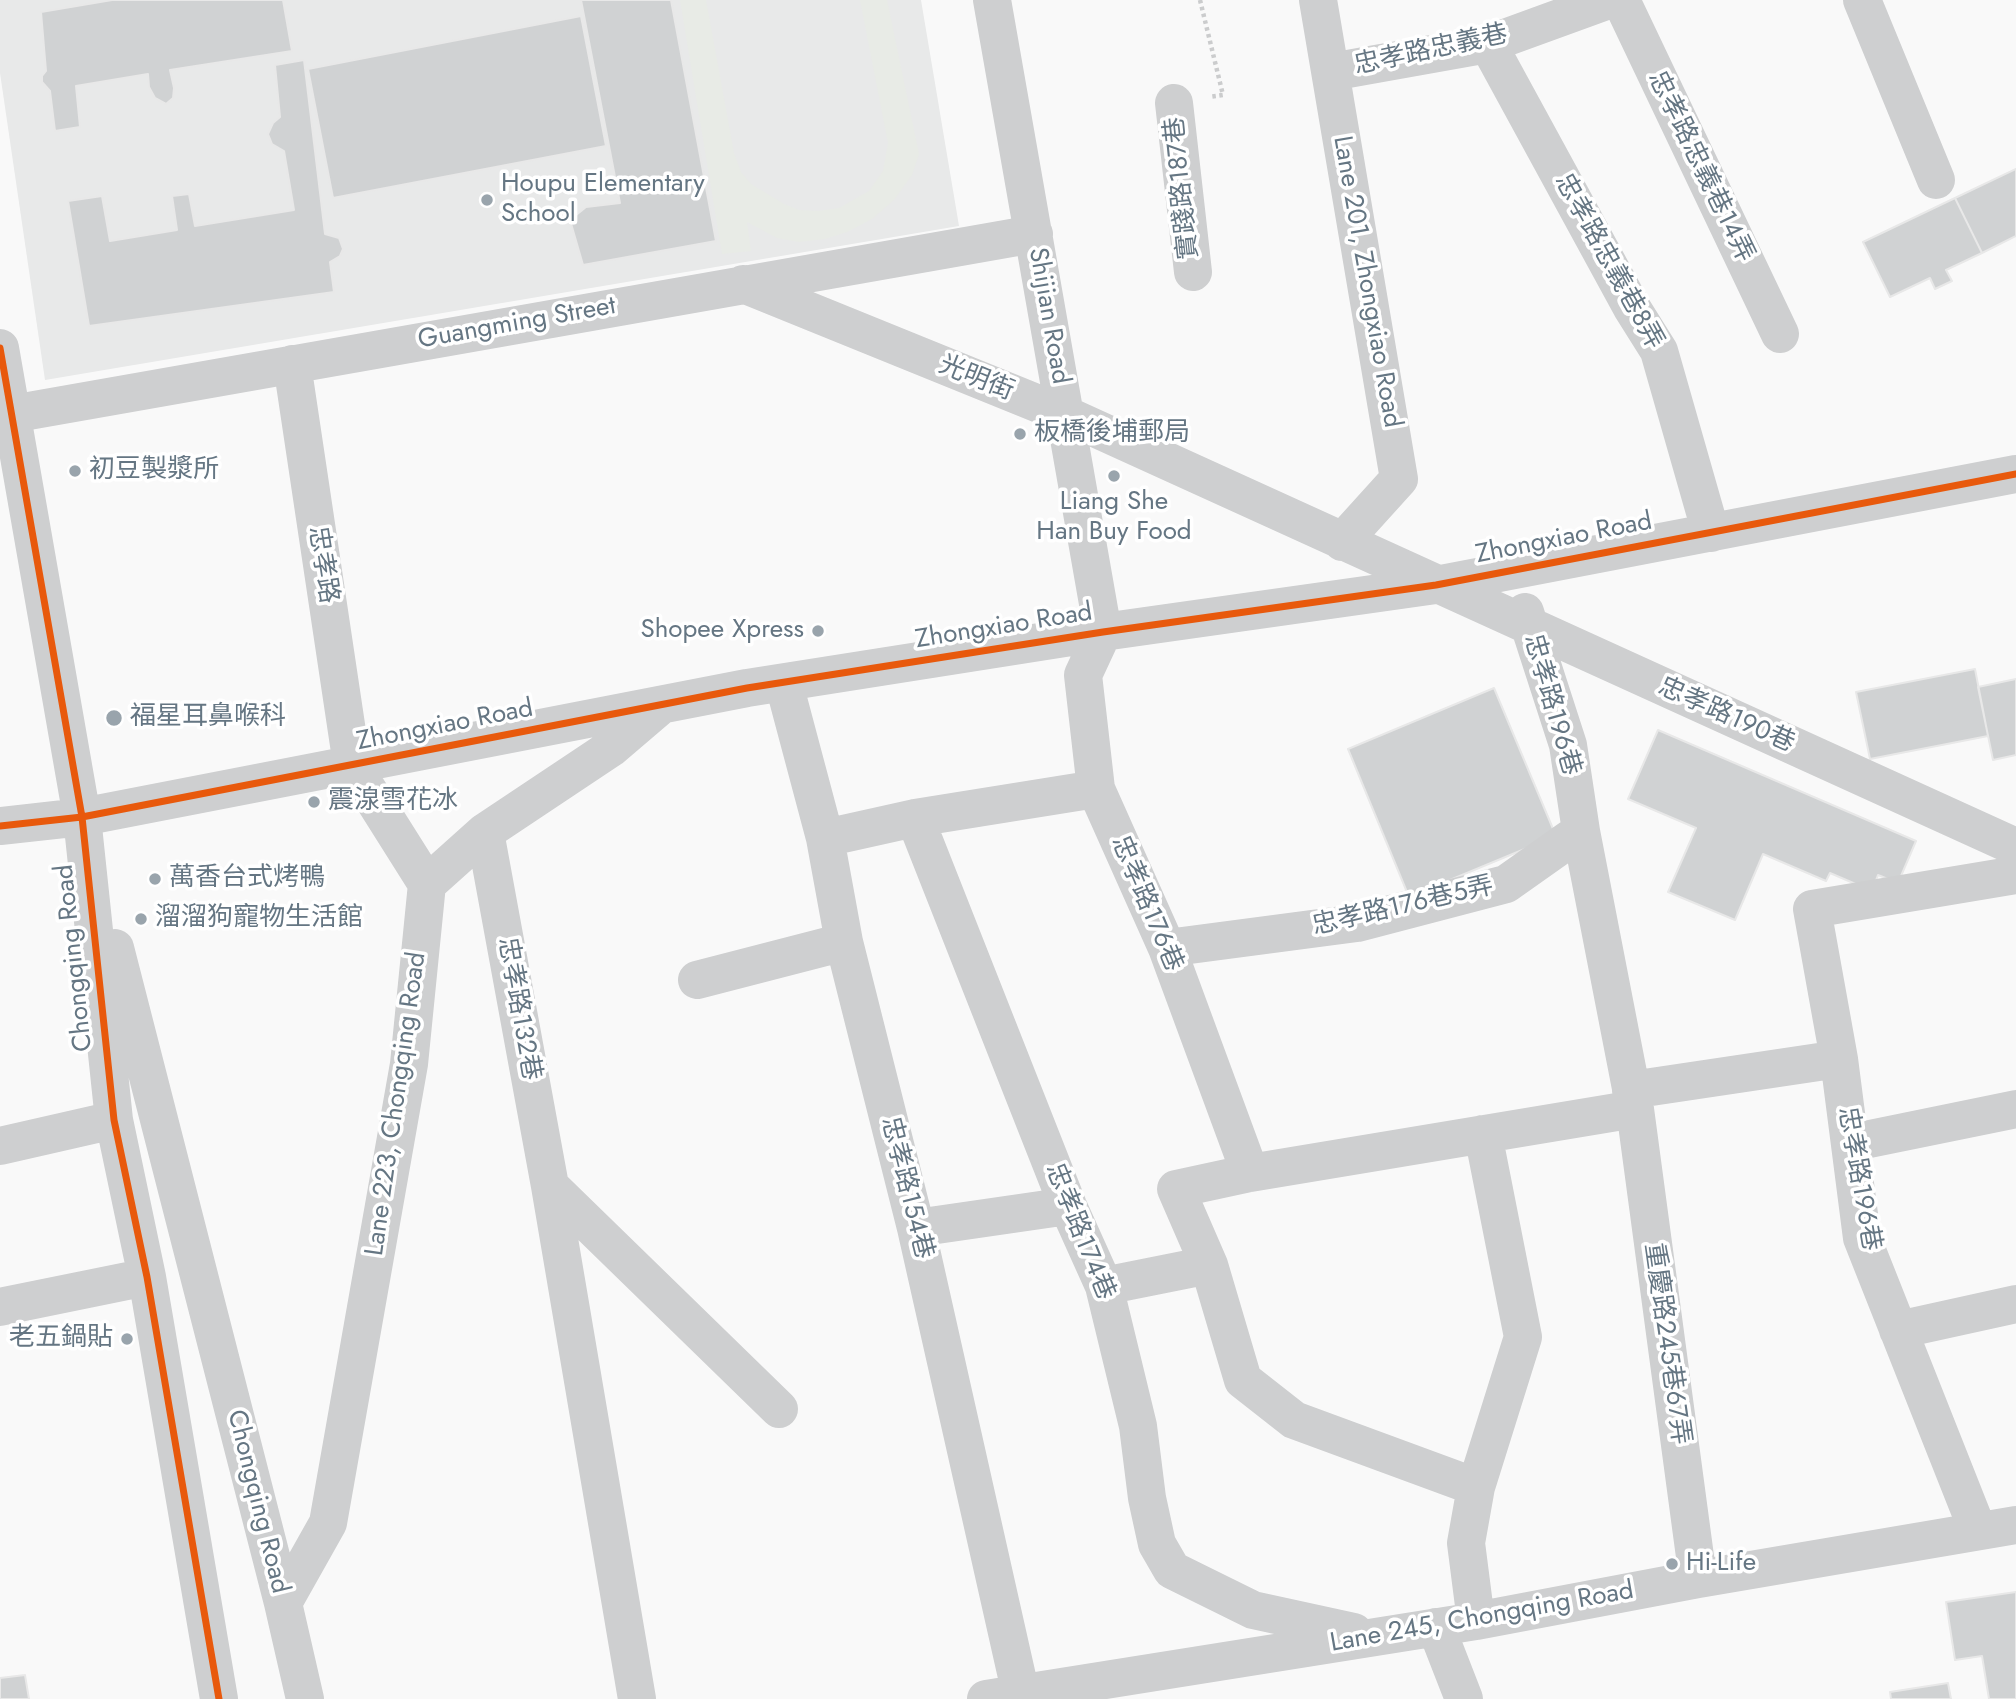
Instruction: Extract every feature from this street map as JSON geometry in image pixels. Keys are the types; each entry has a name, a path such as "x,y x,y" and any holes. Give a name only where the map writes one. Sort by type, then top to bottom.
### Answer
{"street":[{"name":"Shijian Road","path":"992,0 1103,632"},
{"name":"Lane 201, Zhongxiao Road","path":"1318,0 1399,480 1342,542"},
{"name":"忠孝路忠義巷","path":"1331,72 1488,44 1544,11 1609,0"},
{"name":"忠孝路忠義巷14弄","path":"1620,0 1780,334"},
{"path":"1862,0 1936,180"},
{"name":"忠孝路忠義巷8弄","path":"1488,44 1632,307 1659,351 1711,533"},
{"name":"實踐路187巷","path":"1174,103 1193,272"},
{"name":"Guangming Street","path":"6,415 1034,234"},
{"name":"光明街","path":"743,284 1066,415 1436,585"},
{"name":"Chongqing Road","path":"0,348 6,415 82,817 283,1603 305,1699"},
{"name":"忠孝路","path":"292,364 352,765"},
{"name":"Zhongxiao Road","path":"0,826 82,817 747,688 1103,632 1436,585 2016,474"},
{"name":"忠孝路196巷","path":"1513,570 1529,628 1568,745 1581,831 1633,1100"},
{"name":"忠孝路190巷","path":"1436,585 2016,847"},
{"name":"忠孝路176巷","path":"1103,632 1083,675 1096,789 1167,948 1250,1173"},
{"name":"忠孝路154巷","path":"784,684 825,838 844,942 916,1228 1010,1697"},
{"path":"352,765 427,884 485,832 611,748 661,705"},
{"path":"825,838 915,818 1096,789"},
{"name":"Chongqing Road","path":"82,817 114,1120 146,1277 195,1562"},
{"name":"忠孝路174巷","path":"915,818 1068,1206 1104,1286 1138,1426 1147,1498 1157,1544 1172,1570 1253,1611 1377,1637"},
{"name":"忠孝路176巷5弄","path":"1167,948 1357,923 1506,884 1581,831"},
{"name":"忠孝路132巷","path":"485,832 551,1186 637,1699"},
{"name":"忠孝路196巷","path":"1978,1531 1862,1238 1839,1059 1812,909 2016,875"},
{"name":"Lane 223, Chongqing Road","path":"283,1603 328,1523 409,1064 427,884"},
{"path":"697,980 844,942"},
{"path":"1476,1487 1294,1420 1243,1380 1209,1265 1176,1189 1250,1173 1483,1134 1633,1100 1839,1059"},
{"name":"重慶路245巷67弄","path":"1633,1100 1698,1579"},
{"path":"1850,1143 2016,1109"},
{"path":"0,1146 114,1120"},
{"path":"1476,1621 1466,1543 1476,1487 1523,1337 1483,1134"},
{"path":"551,1186 779,1409"},
{"path":"916,1228 1068,1206"},
{"path":"1104,1286 1209,1265"},
{"path":"0,1307 146,1277"},
{"path":"1898,1330 2016,1304"},
{"name":"Lane 245, Chongqing Road","path":"1010,1697 1167,1685 1377,1637 2016,1525"},
{"path":"195,1562 219,1699"},
{"path":"195,1562 237,1661 246,1699"},
{"path":"1436,1627 1464,1699"}],"path":[{"path":"1174,103 1223,95 1200,0"}],"shaded area":[{"name":"Houpu Elementary School","path":"0,0 921,0 959,226 45,380 0,73"},
{"path":"680,0 706,0 734,153 741,172 751,184 784,204 799,210 818,211 839,208 869,191 883,171 888,143 860,0 887,0 919,154 912,175 894,200 872,219 847,232 825,239 799,242 777,238 747,222 751,251 722,254"}],"building":[{"path":"112,0 283,0 292,51 170,70 173,98 166,104 155,98 149,87 148,74 76,86 80,127 55,131 50,91 42,82 46,71 41,12"},
{"path":"581,0 671,0 716,241 583,265 570,220 586,207 620,203"},
{"path":"581,16 606,146 333,198 308,69"},
{"path":"304,60 325,234 339,238 343,249 340,256 330,262 334,292 89,326 68,201 102,196 110,241 177,230 172,196 189,194 195,226 294,210 284,151 272,144 268,134 273,123 280,117 275,65"},
{"path":"2016,169 2016,236 1982,253 1955,198"},
{"path":"1955,198 1982,253 1946,270 1952,281 1935,289 1930,278 1890,297 1863,242"},
{"path":"1975,669 1988,736 1870,759 1856,692"},
{"path":"2016,679 2016,755 1993,760 1978,687"},
{"path":"1494,688 1556,836 1409,897 1348,749"},
{"path":"1658,730 1916,841 1898,883 1878,875 1872,891 1830,873 1826,881 1763,854 1735,920 1668,892 1696,828 1628,799"},
{"path":"2016,1592 2016,1699 1989,1699 1982,1656 1955,1660 1946,1602"},
{"path":"25,1675 29,1699 0,1699 0,1678"},
{"path":"1948,1683 1951,1699 1891,1699 1890,1692"}],"cycle path":[{"path":"0,348 82,817 114,1120 147,1277 219,1699"},
{"path":"0,826 82,817 747,688 1103,632 1436,585 2016,474"}],"place":[{"name":"Houpu Elementary School","path":"487,200"},
{"name":"板橋後埔郵局","path":"1020,434"},
{"name":"初豆製漿所","path":"75,471"},
{"name":"Liang She Han Buy Food","path":"1114,476"},
{"name":"Shopee Xpress","path":"818,631"},
{"name":"福星耳鼻喉科","path":"114,718"},
{"name":"震湶雪花冰","path":"314,802"},
{"name":"萬香台式烤鴨","path":"155,879"},
{"name":"溜溜狗寵物生活館","path":"141,919"},
{"name":"老五鍋貼","path":"127,1339"},
{"name":"Hi-Life","path":"1672,1564"}]}
